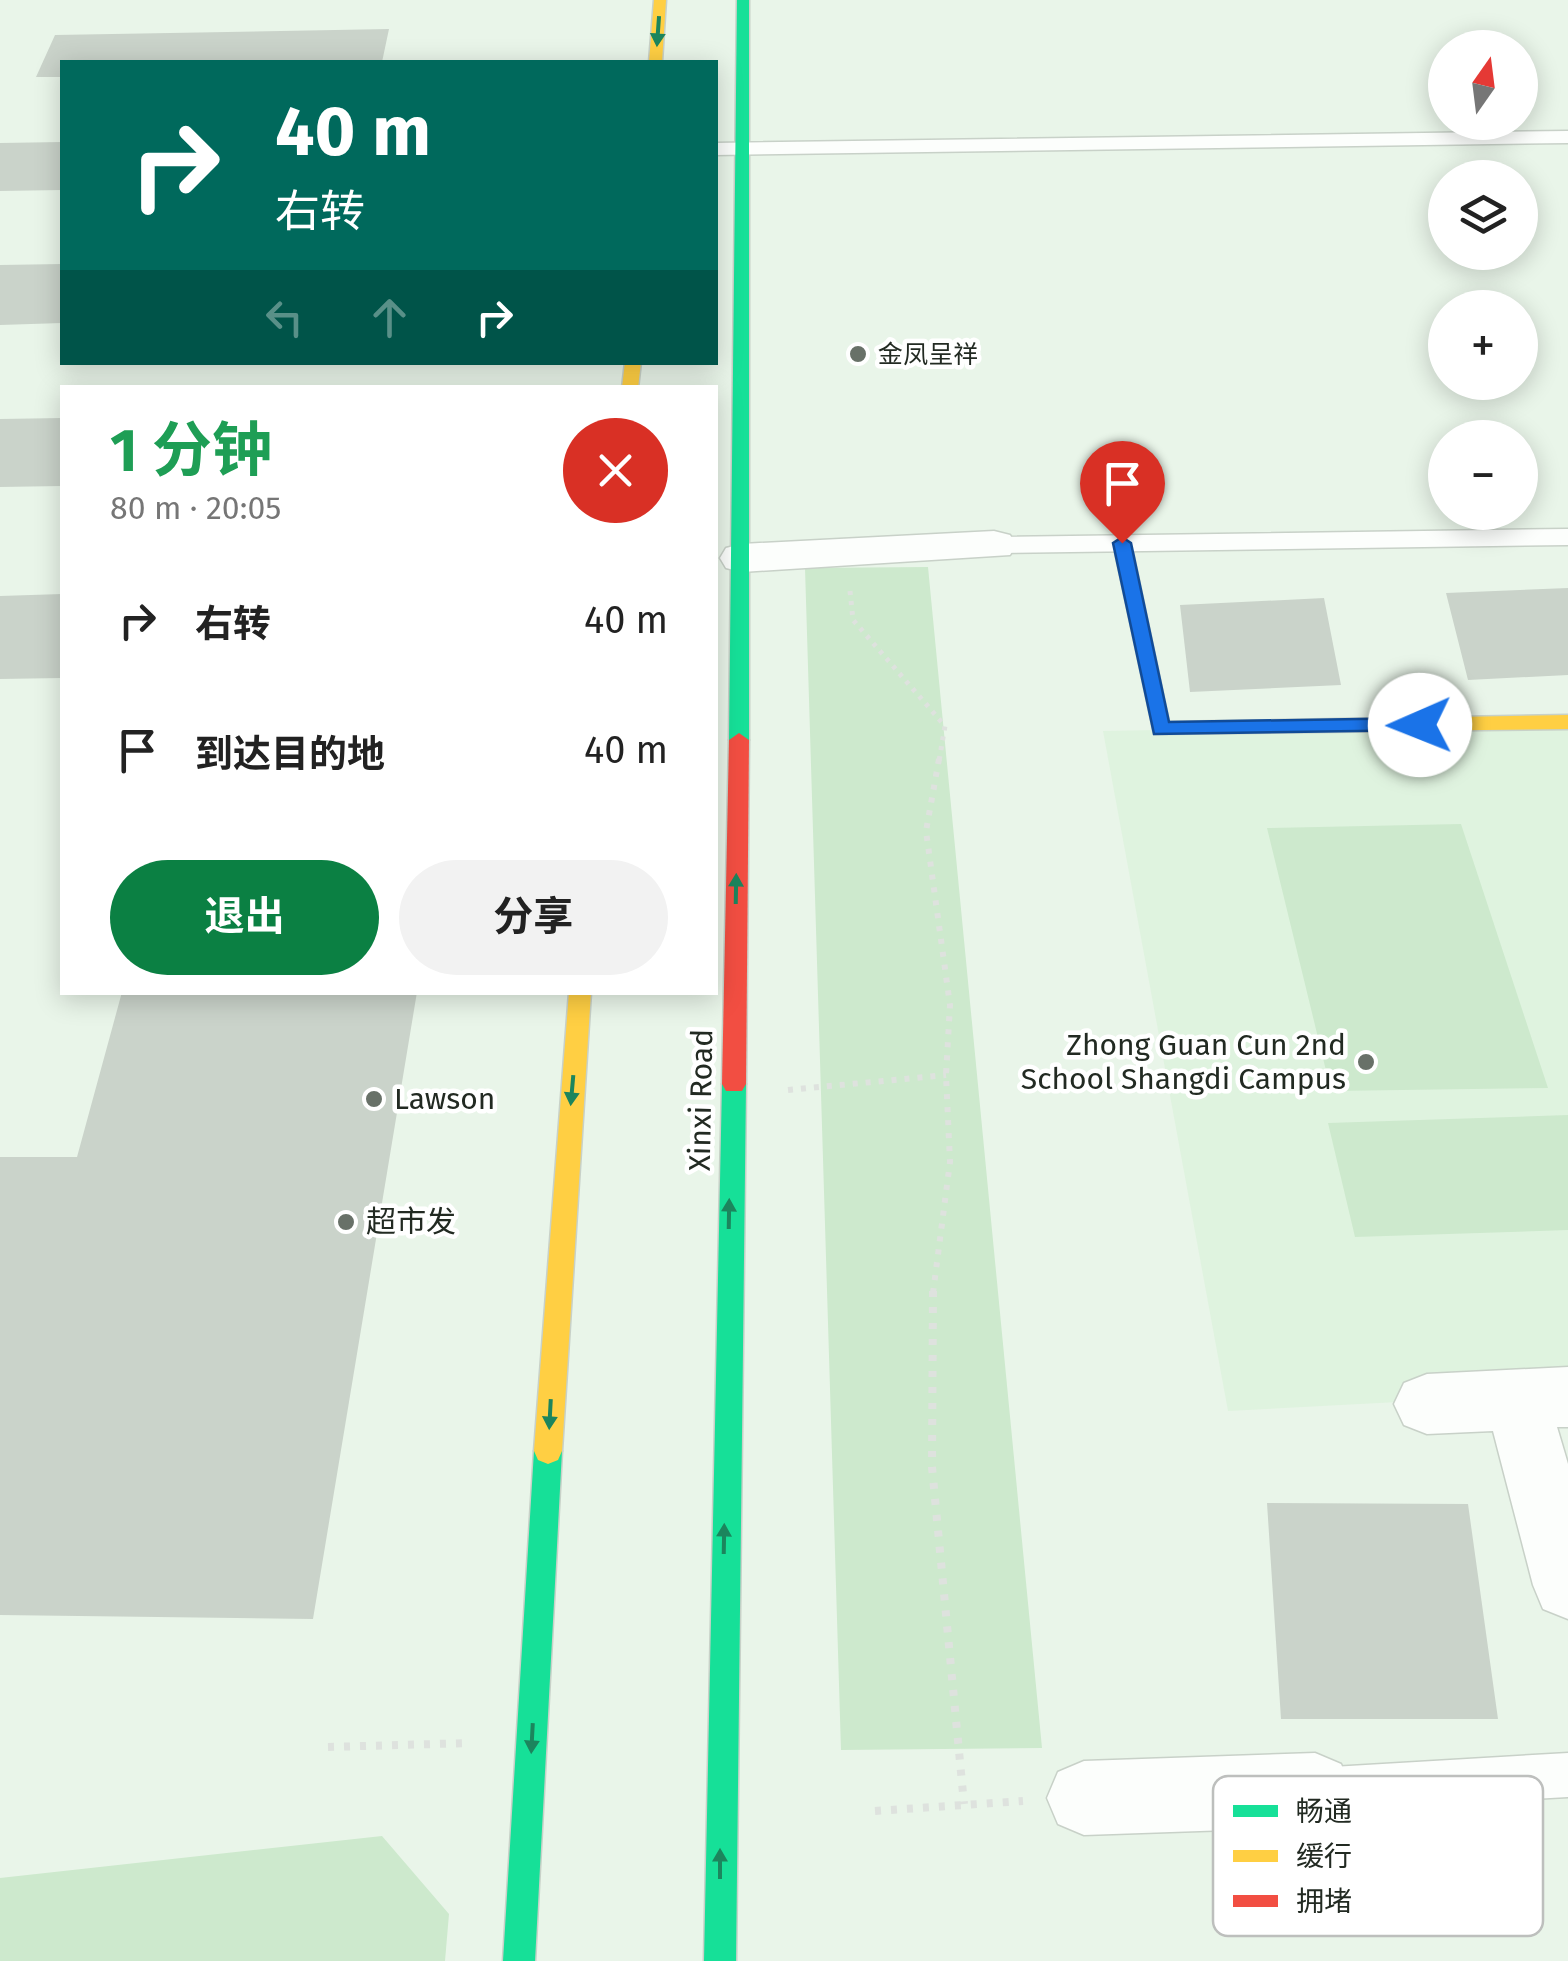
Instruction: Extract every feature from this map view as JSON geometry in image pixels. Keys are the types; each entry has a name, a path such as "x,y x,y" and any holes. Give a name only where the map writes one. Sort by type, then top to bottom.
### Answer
{"main road":[{"path":"656,60 660,0"},
{"name":"Xinxi Road","path":"720,1961 742,558 743,0"},
{"path":"1122,543 1161,729 1568,722"},
{"path":"519,1961 580,995"}],"street":[{"path":"742,558 994,544"},
{"path":"1427,1404 1543,1398 1568,1586"},
{"path":"1084,1798 1213,1794"}],"lane":[{"path":"718,149 1568,137"},
{"path":"994,544 1568,537"},
{"path":"1543,1776 1568,1775"}],"path":[{"path":"846,550 853,620 945,726 926,831 950,1005 946,1075 950,1162 931,1305 932,1468 964,1804"},
{"path":"732,1096 946,1075"},
{"path":"328,1747 532,1741"},
{"path":"876,1812 1084,1798"}],"shaded area":[{"path":"928,567 1042,1748 841,1750 805,568"},
{"name":"Zhong Guan Cun 2nd School Shangdi Campus","path":"1568,723 1568,1393 1228,1411 1103,731"},
{"path":"1461,824 1548,1088 1331,1091 1267,828"},
{"path":"1568,1115 1568,1230 1355,1237 1328,1123"},
{"path":"382,1836 449,1914 445,1961 0,1961 0,1878"}],"building":[{"path":"389,29 382,60 60,60 60,77 36,77 55,35"},
{"path":"60,142 60,190 0,191 0,143"},
{"path":"60,264 60,323 0,325 0,265"},
{"path":"60,418 60,486 0,487 0,419"},
{"path":"1568,588 1568,675 1468,680 1446,593"},
{"path":"60,594 60,678 0,679 0,596"},
{"path":"1324,598 1341,685 1190,692 1180,605"},
{"path":"121,995 417,995 313,1619 0,1615 0,1157 77,1157"},
{"path":"1267,1503 1468,1504 1498,1719 1281,1719"}],"traffic: fast":[{"path":"739,740 743,0"},
{"path":"720,1961 734,1084"},
{"path":"519,1961 548,1451"}],"traffic: slow":[{"path":"656,60 660,0"},
{"path":"630,385 633,365"},
{"path":"1122,543 1161,729 1568,722"},
{"path":"548,1451 580,995"}],"traffic: jam":[{"path":"734,1084 739,740"}],"place":[{"name":"金凤呈祥","path":"858,354"},
{"name":"Zhong Guan Cun 2nd School Shangdi Campus","path":"1366,1062"},
{"name":"Lawson","path":"374,1099"},
{"name":"超市发","path":"346,1222"}],"route":[{"path":"1122,543 1161,729 1420,725"}]}
